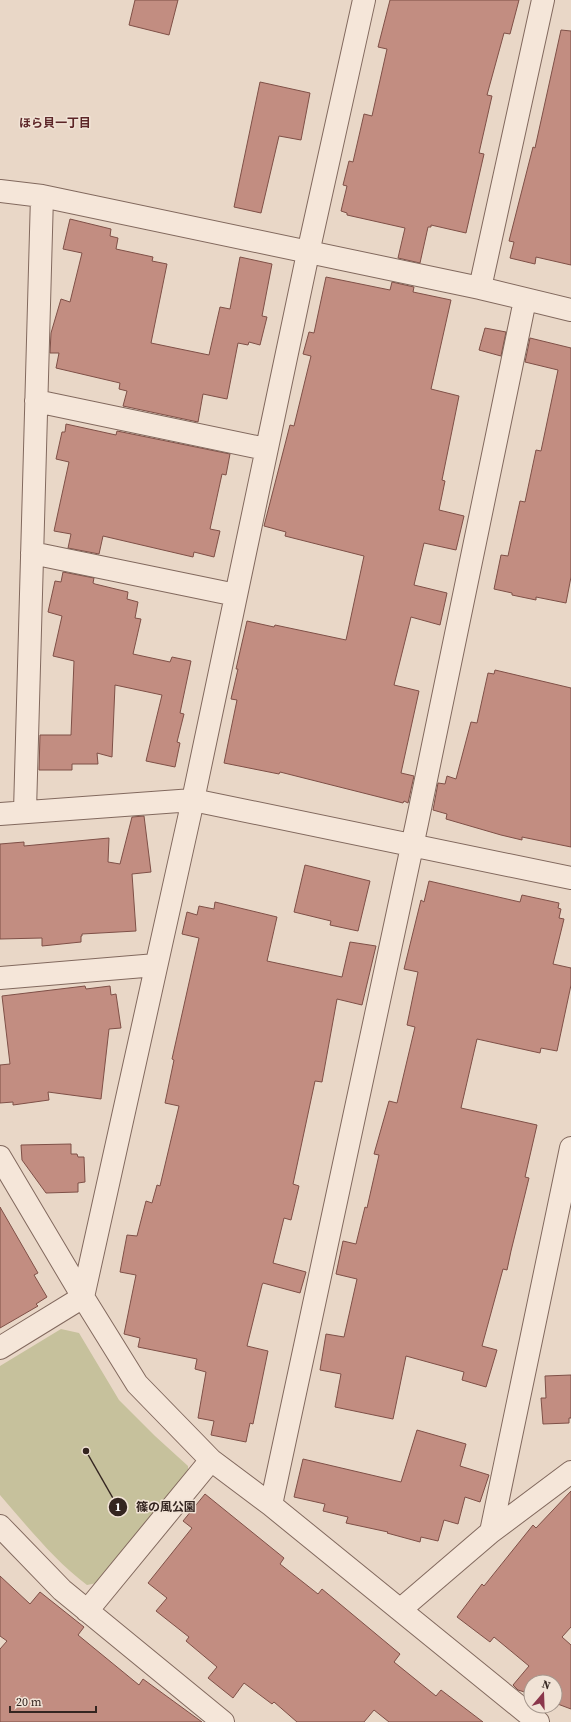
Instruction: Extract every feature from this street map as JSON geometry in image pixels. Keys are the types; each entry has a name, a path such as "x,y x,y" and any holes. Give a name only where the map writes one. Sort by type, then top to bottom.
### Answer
{"street":[{"path":"0,1348 83,1297 193,800 266,449 364,0"},
{"path":"480,288 543,0"},
{"path":"0,190 42,196 480,288 571,310"},
{"path":"25,811 42,196"},
{"path":"271,1505 413,845 525,300"},
{"path":"36,401 266,449"},
{"path":"32,553 236,595"},
{"path":"0,814 193,800 571,878"},
{"path":"0,978 156,965"},
{"path":"492,1532 571,1148"},
{"path":"0,1157 83,1297 137,1384 210,1460 271,1505 401,1609 538,1722"},
{"path":"87,1612 210,1460"},
{"path":"401,1609 492,1532 571,1472"},
{"path":"0,1526 62,1590 87,1612 223,1722"}],"shaded area":[{"path":"61,1329 79,1333 119,1400 188,1466 188,1473 102,1582 87,1585 52,1554 0,1495 0,1366"}],"building":[{"path":"135,0 178,0 169,35 129,25"},
{"path":"390,0 519,0 510,34 504,33 487,95 492,96 479,153 484,154 466,233 431,225 431,227 428,227 420,263 398,258 405,228 347,215 347,213 341,211 347,186 343,185 349,161 353,162 364,114 372,116 387,49 378,47"},
{"path":"561,30 571,31 571,265 536,257 535,264 510,258 514,242 509,241 533,147 535,148"},
{"path":"260,82 310,93 301,140 279,136 261,213 234,207"},
{"path":"70,219 111,229 110,236 118,238 116,249 153,257 152,261 167,264 151,343 209,355 220,307 230,309 240,257 272,264 262,316 267,317 260,345 249,342 248,345 238,343 227,399 203,394 198,422 123,406 127,391 119,389 120,383 56,368 59,353 50,353 51,333 61,299 70,302 82,253 63,249"},
{"path":"326,277 390,290 392,282 414,287 413,292 451,300 431,389 459,396 442,480 445,481 439,510 464,516 456,550 424,543 414,585 447,593 440,625 411,617 394,685 419,691 401,773 414,776 408,803 280,772 279,774 224,763 237,700 231,699 247,621 274,627 275,625 346,640 364,556 285,536 286,532 264,526 290,425 294,426 311,356 303,354 309,332 314,333"},
{"path":"485,328 506,332 501,356 479,350"},
{"path":"530,338 571,348 571,577 566,603 536,597 536,600 512,595 512,593 494,589 501,555 508,556 520,501 525,502 536,450 541,451 558,370 525,362"},
{"path":"66,424 116,435 117,431 230,454 226,475 222,474 210,529 220,531 214,557 194,552 193,557 103,536 99,554 68,548 71,534 54,531 69,462 56,459 62,432 65,432"},
{"path":"63,572 94,578 93,583 128,592 127,599 138,602 135,618 141,619 133,654 170,662 172,657 191,661 180,713 184,714 177,742 180,743 175,767 146,761 162,695 115,685 112,757 97,753 98,764 72,764 72,770 39,770 40,735 71,735 74,661 53,656 62,616 48,612 55,581 61,582"},
{"path":"495,670 571,688 571,847 522,837 522,840 501,835 446,819 447,814 433,810 438,783 445,784 447,776 456,779 471,722 477,723 488,673 494,674"},
{"path":"144,816 151,872 132,874 136,931 82,934 81,942 42,946 42,938 0,939 0,844 24,842 24,846 109,838 108,862 120,864 132,817"},
{"path":"305,865 370,881 358,931 330,925 331,921 294,912"},
{"path":"429,881 520,902 522,895 559,903 558,908 561,909 559,918 564,919 553,964 571,968 571,985 557,1051 541,1048 540,1053 477,1039 461,1108 537,1125 525,1177 529,1178 507,1270 503,1269 482,1346 497,1350 486,1387 462,1380 464,1372 406,1356 393,1419 335,1407 341,1374 320,1370 326,1334 344,1337 357,1279 336,1274 343,1241 356,1244 365,1207 367,1208 379,1155 374,1154 389,1101 397,1103 415,1027 407,1025 418,972 404,969 421,900 424,902"},
{"path":"215,902 277,917 267,961 342,977 350,942 376,946 362,1005 337,999 322,1082 315,1081 293,1184 299,1186 291,1220 284,1218 273,1263 306,1272 300,1293 263,1283 262,1285 247,1346 268,1351 253,1424 250,1423 246,1442 211,1435 214,1421 198,1418 206,1372 195,1369 197,1359 138,1347 140,1338 124,1334 136,1275 120,1272 127,1235 137,1236 146,1201 152,1203 157,1185 160,1186 179,1106 165,1103 174,1060 172,1059 199,938 182,934 187,912 197,915 199,906 214,909"},
{"path":"85,986 86,989 110,986 111,995 116,994 121,1028 109,1029 101,1099 48,1092 49,1100 13,1105 13,1102 0,1103 0,1065 10,1064 2,996"},
{"path":"71,1144 71,1154 77,1154 78,1157 84,1157 85,1182 78,1183 78,1192 46,1193 22,1160 21,1145"},
{"path":"0,1207 38,1273 34,1275 47,1297 36,1304 38,1306 0,1328"},
{"path":"571,1375 571,1418 569,1418 569,1423 543,1424 541,1398 546,1398 545,1376"},
{"path":"417,1430 466,1444 460,1466 489,1475 480,1502 465,1497 458,1524 444,1520 438,1541 421,1537 420,1542 387,1533 388,1532 346,1523 348,1517 323,1511 325,1504 294,1497 303,1459 401,1482"},
{"path":"571,1491 571,1627 562,1637 571,1645 571,1709 563,1706 563,1674 523,1674 523,1692 518,1690 513,1685 529,1666 494,1637 490,1642 457,1617 482,1584 484,1586 533,1525 536,1528"},
{"path":"205,1494 284,1558 280,1564 318,1594 322,1589 400,1654 394,1662 436,1696 441,1690 483,1722 389,1722 374,1710 364,1722 297,1722 274,1702 272,1704 244,1683 233,1698 208,1678 217,1667 186,1641 189,1637 156,1611 167,1598 148,1583 192,1528 183,1521"},
{"path":"0,1576 30,1604 40,1592 84,1627 78,1635 139,1685 143,1679 202,1722 0,1722 0,1649 7,1641 0,1636"}],"place":[{"name":"篠の風公園","path":"86,1451"}],"district":[{"name":"ほら貝一丁目","path":"55,123"}]}
